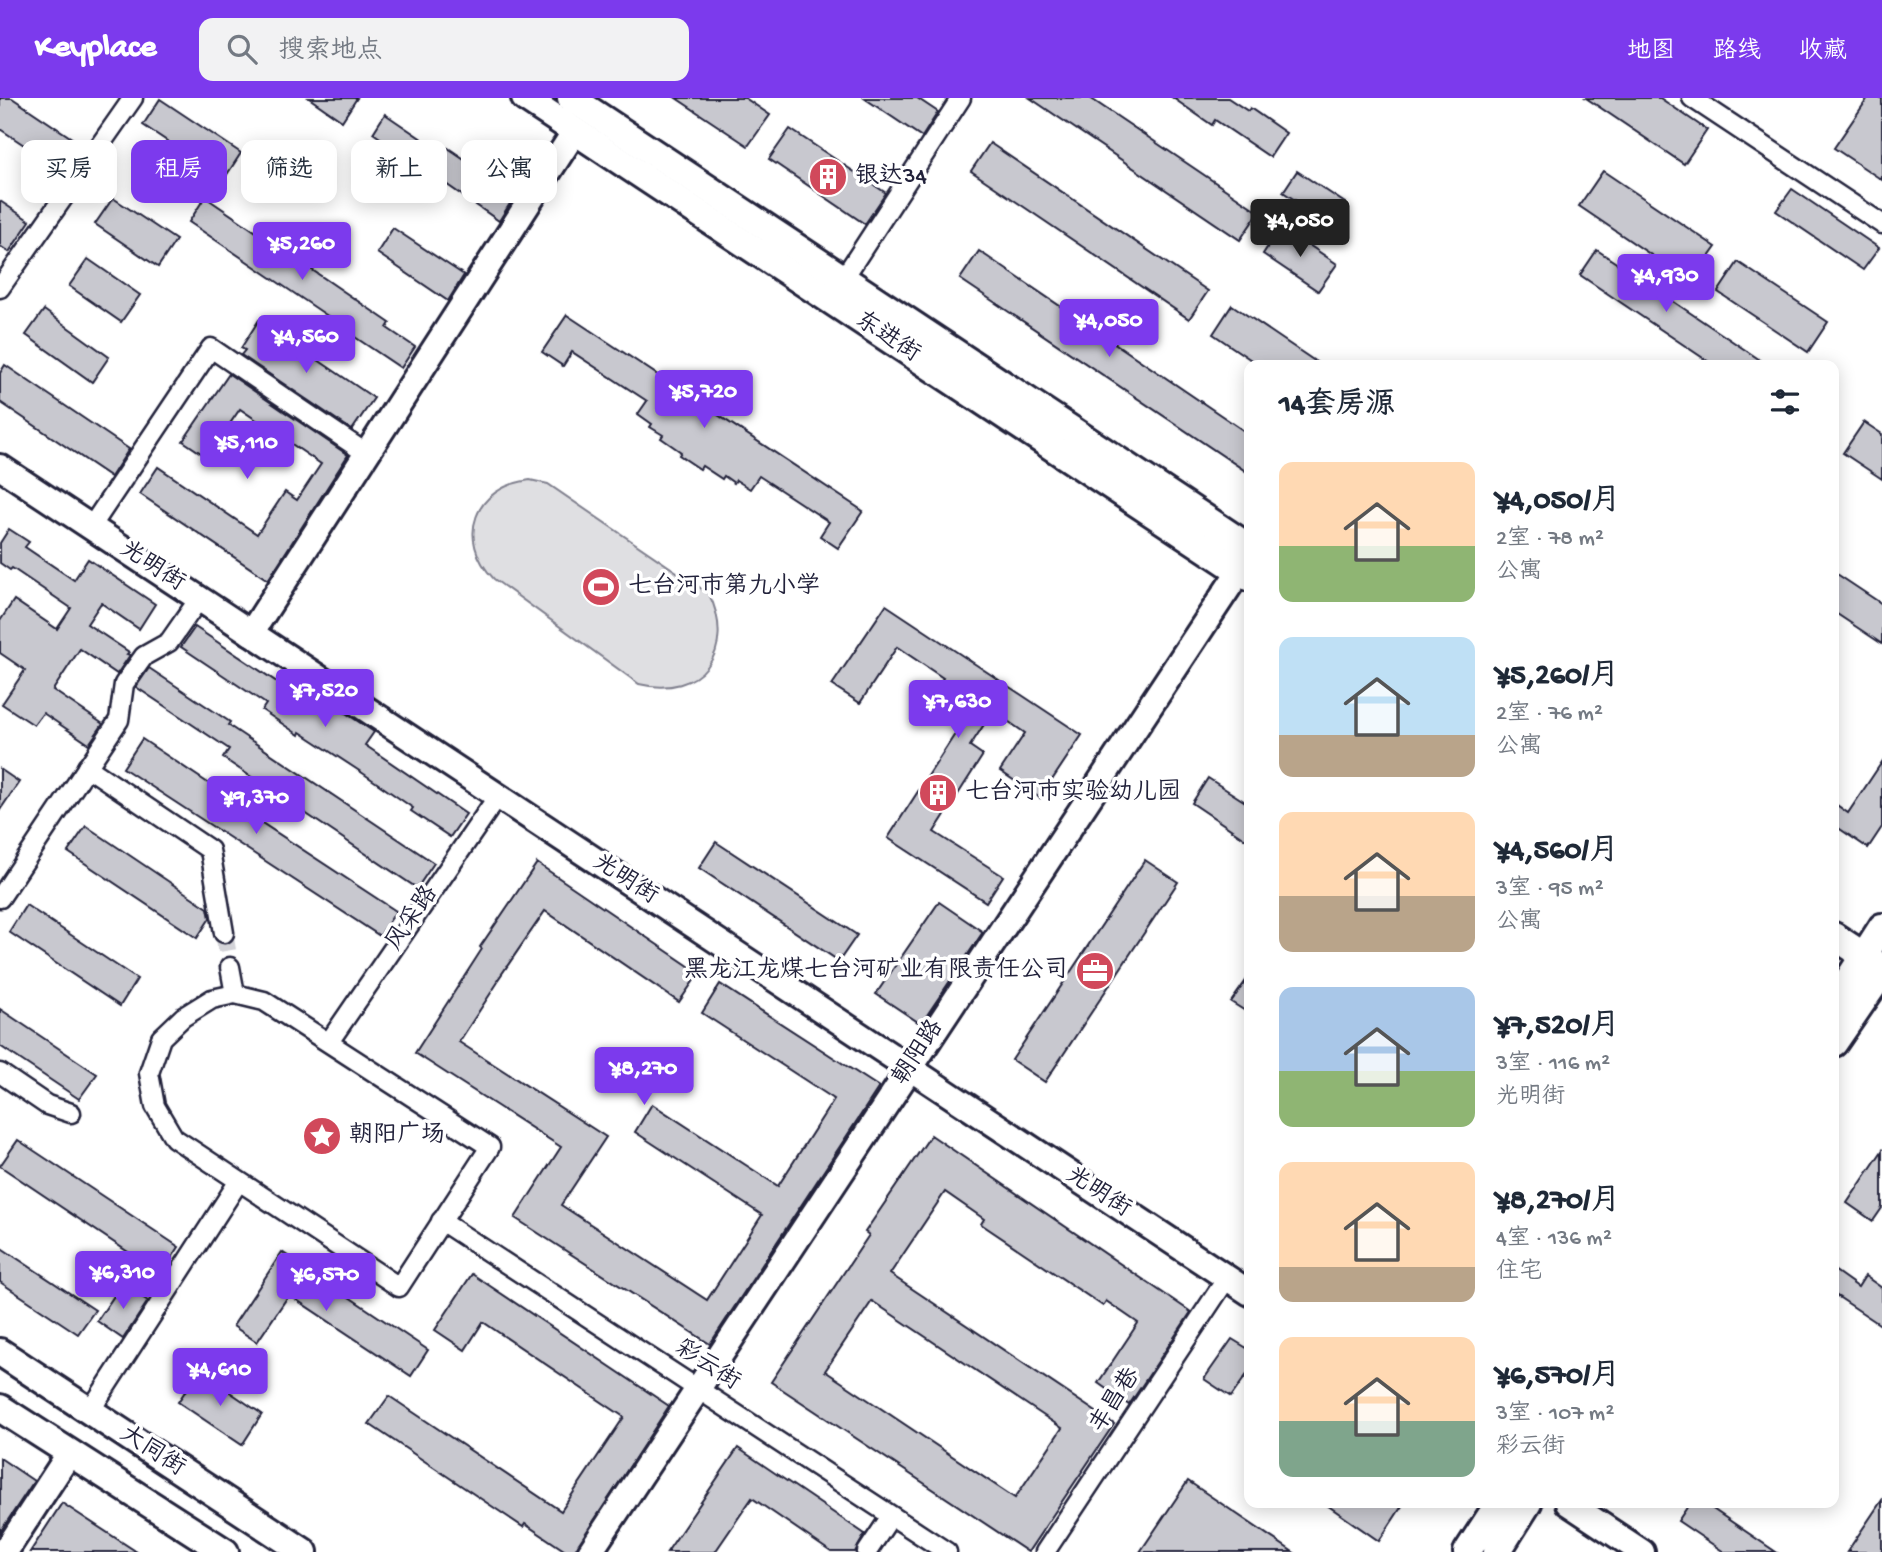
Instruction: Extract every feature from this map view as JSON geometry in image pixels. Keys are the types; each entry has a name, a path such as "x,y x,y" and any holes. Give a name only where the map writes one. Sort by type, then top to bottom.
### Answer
{"main road":[{"name":"东进街","path":"525,98 1244,561"},
{"name":"东进街","path":"571,98 843,279 1244,561"},
{"path":"1839,1033 1866,976 1882,927"},
{"path":"1839,942 1866,976"},
{"path":"1839,998 1866,976"},
{"name":"大同街","path":"0,1352 304,1552"},
{"name":"大同街","path":"0,1408 225,1552"},
{"path":"1467,1552 1496,1508"},
{"path":"1497,1552 1525,1508"}],"street":[{"path":"0,288 133,98"},
{"path":"843,279 961,98"},
{"path":"1692,98 1882,224"},
{"path":"251,633 575,131"},
{"path":"91,527 211,348 367,454"},
{"name":"光明街","path":"0,467 1244,1289"},
{"name":"朝阳路","path":"590,1552 1244,567"},
{"path":"0,898 119,720 124,684 144,656 169,642 199,599"},
{"path":"87,767 210,850 224,933"},
{"name":"风采路","path":"329,1042 498,796"},
{"path":"230,967 235,994"},
{"path":"235,994 264,1000 491,1147 399,1287 174,1138 155,1107 149,1073 162,1038 183,1017 212,999 235,994"},
{"path":"0,1073 47,1105 71,1113"},
{"path":"90,1411 239,1181"},
{"name":"彩云街","path":"441,1221 947,1552"},
{"name":"丰昌巷","path":"1045,1552 1227,1278"},
{"path":"5,1552 69,1454"},
{"path":"1576,1508 1642,1552"},
{"path":"867,1552 891,1516"}],"shaded area":[{"name":"七台河市第九小学","path":"530,480 548,484 709,594 717,615 719,634 716,651 708,666 696,677 680,684 661,687 639,684 494,579 482,563 475,547 473,532 476,517 495,493"}],"building":[{"path":"0,98 12,98 75,140 21,140 21,143 0,129"},
{"path":"309,98 357,98 342,121"},
{"path":"676,98 745,98 770,115 748,146"},
{"path":"864,98 917,98 938,112 922,137"},
{"path":"1030,98 1090,98 1259,212 1240,240"},
{"path":"1173,98 1228,98 1248,111 1250,108 1286,133 1270,157 1215,120 1212,125"},
{"path":"1586,98 1660,98 1707,130 1684,164"},
{"path":"1868,98 1882,98 1882,180 1834,148"},
{"path":"160,99 222,140 166,140 143,125"},
{"path":"385,114 423,140 383,140 373,133"},
{"name":"银达34","path":"790,129 886,193 865,224 769,159"},
{"path":"990,143 1208,291 1189,319 971,171"},
{"path":"227,144 241,153 227,174"},
{"path":"448,148 461,157 461,194 447,185"},
{"path":"1297,171 1345,203 1331,224 1283,192"},
{"path":"1603,171 1716,247 1691,282 1579,206"},
{"path":"1792,189 1879,248 1863,270 1776,211"},
{"path":"0,201 30,221 9,252 0,246"},
{"path":"117,201 176,240 158,267 95,224 110,203 117,203"},
{"path":"201,203 214,203 390,323 387,328 415,347 401,368 189,222"},
{"path":"473,203 510,203 499,221"},
{"path":"1281,226 1337,264 1318,291 1263,254"},
{"path":"393,228 464,275 448,301 377,253"},
{"path":"1597,250 1760,360 1706,360 1580,275"},
{"path":"979,251 1244,431 1244,470 960,279"},
{"path":"88,259 140,295 121,322 69,286"},
{"path":"1738,262 1828,322 1808,352 1718,292"},
{"path":"1232,305 1313,360 1251,360 1213,334"},
{"path":"44,310 109,357 92,382 26,335"},
{"name":"七台河市第九小学","path":"567,315 863,511 838,548 820,536 829,522 759,476 750,489 736,480 734,483 724,476 722,479 702,466 700,469 679,455 681,452 661,438 663,435 650,427 652,424 638,414 647,401 572,352 563,366 542,352"},
{"path":"259,320 374,398 352,430 241,355 245,350 241,348"},
{"path":"5,365 129,449 111,477 0,402 0,373"},
{"path":"229,374 348,455 268,580 140,494 158,467 257,534 285,492 297,500 321,464 240,409 207,457 183,441"},
{"path":"1864,422 1882,434 1882,479 1843,453"},
{"path":"9,529 29,542 25,547 74,580 88,559 155,604 139,629 101,603 87,624 130,655 117,674 80,649 53,690 103,724 89,744 43,713 34,725 2,704 25,670 0,653 0,621 14,600 57,629 71,608 12,568 10,570 0,563 0,543"},
{"path":"1839,575 1882,604 1882,644 1839,615"},
{"name":"七台河市第九小学","path":"886,605 1082,735 1040,798 1000,771 1025,733 993,711 970,746 983,755 934,832 1003,876 986,902 888,838 966,717 932,694 943,678 897,647 860,703 832,685"},
{"path":"195,627 277,682 284,672 374,732 365,745 466,814 450,837 364,774 262,710 266,704 181,647"},
{"path":"149,668 230,722 228,725 434,863 417,888 223,758 229,749 136,687"},
{"path":"142,739 232,799 230,802 396,911 380,936 123,768"},
{"path":"1882,762 1882,827 1868,848 1839,828 1839,807 1848,813"},
{"path":"0,769 19,782 0,810"},
{"path":"1208,778 1244,801 1244,838 1192,803"},
{"path":"86,826 208,908 210,918 197,938 68,852"},
{"path":"716,842 857,935 839,961 699,868"},
{"name":"黑龙江龙煤七台河矿业有限责任公司","path":"1145,860 1178,882 1045,1082 1012,1060"},
{"path":"537,863 699,973 679,1002 545,911 459,1042 606,1137 561,1205 707,1300 762,1215 635,1132 652,1104 778,1186 834,1099 702,1013 720,984 879,1087 710,1344 515,1218 561,1147 415,1053 482,949 480,947"},
{"path":"939,902 983,932 921,1024 876,994"},
{"path":"26,905 137,979 120,1006 9,932"},
{"path":"1244,984 1244,1010 1231,1002"},
{"path":"0,1009 97,1074 79,1099 0,1046"},
{"path":"931,1135 1191,1312 1129,1405 1098,1383 1138,1323 1106,1301 1103,1306 981,1224 984,1219 945,1192 890,1274 1114,1424 1028,1552 771,1382 869,1235 865,1232","holes":["872,1301 1062,1428 1015,1498 825,1371"]},
{"path":"18,1140 179,1247 161,1274 0,1166"},
{"path":"1882,1151 1882,1208 1873,1221 1847,1203"},
{"path":"0,1247 95,1310 78,1334 0,1282"},
{"path":"282,1252 428,1350 411,1376 289,1295 257,1342 233,1326"},
{"path":"472,1274 669,1406 574,1552 567,1552 525,1524 523,1527 369,1424 389,1396 561,1511 624,1417 483,1322 465,1350 435,1330"},
{"path":"1839,1274 1858,1287 1865,1276 1882,1288 1882,1326 1839,1297"},
{"path":"122,1284 148,1301 123,1339 97,1321"},
{"path":"1232,1339 1244,1346 1244,1379 1231,1397 1204,1379"},
{"path":"199,1371 262,1414 242,1445 178,1402"},
{"path":"738,1448 865,1534 855,1552 831,1552 752,1498 715,1552 667,1552"},
{"path":"0,1458 34,1481 0,1532"},
{"path":"1188,1481 1293,1552 1140,1552"},
{"path":"1882,1500 1882,1552 1847,1552"},
{"path":"62,1503 137,1552 30,1552"},
{"path":"1331,1508 1401,1508 1379,1541"},
{"path":"1687,1508 1711,1508 1776,1552 1724,1552 1678,1521"}],"tunnel":[{"path":"224,933 230,967"}],"place":[{"name":"银达34","path":"828,177"},
{"name":"七台河市第九小学","path":"601,587"},
{"name":"七台河市实验幼儿园","path":"938,793"},
{"name":"黑龙江龙煤七台河矿业有限责任公司","path":"1095,971"},
{"name":"朝阳广场","path":"322,1136"}]}
